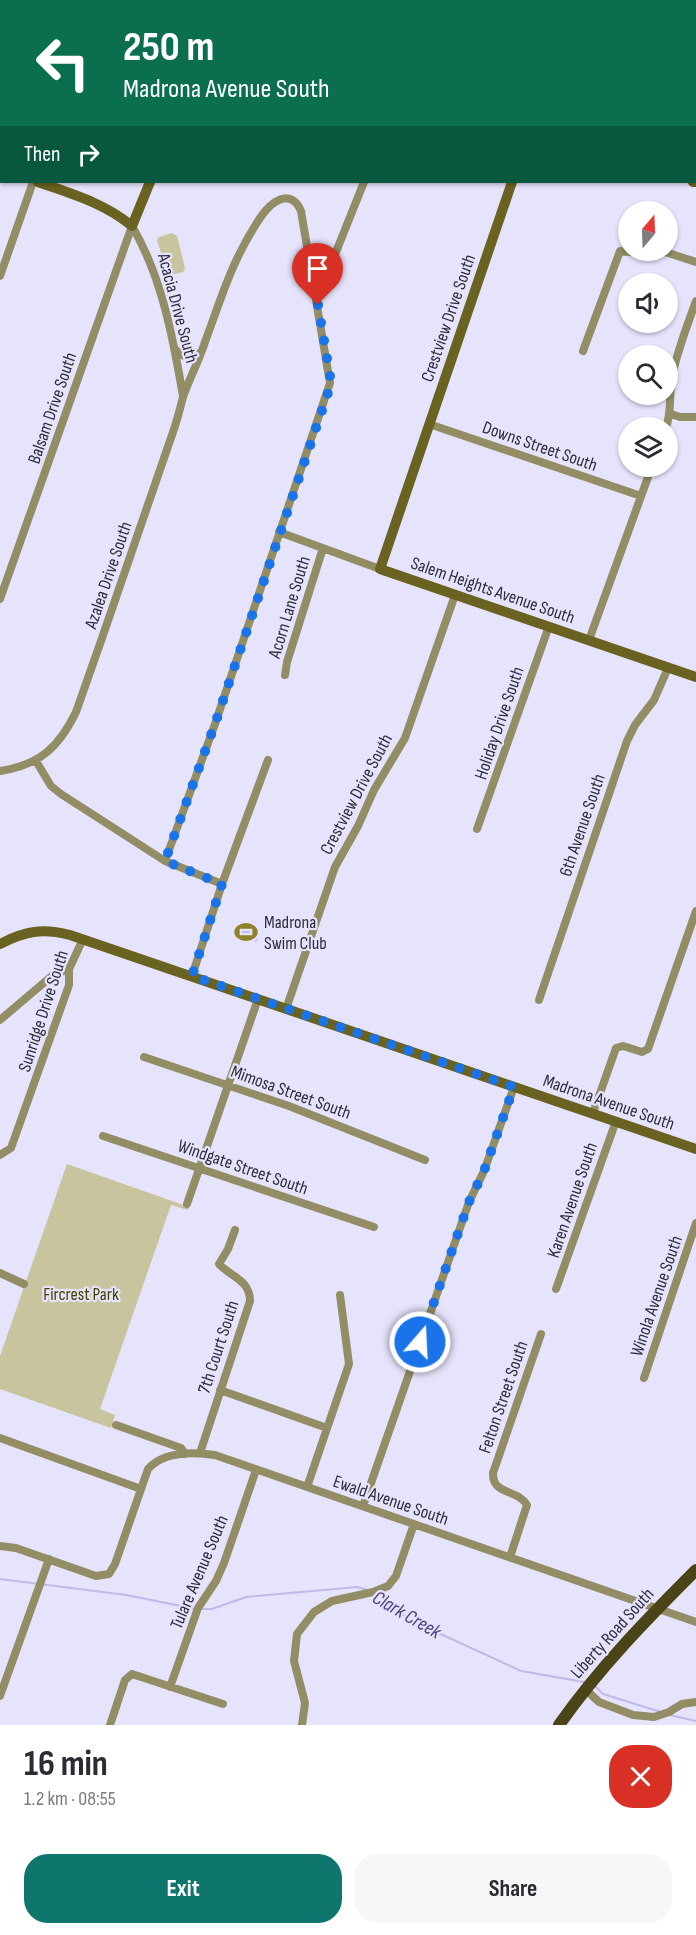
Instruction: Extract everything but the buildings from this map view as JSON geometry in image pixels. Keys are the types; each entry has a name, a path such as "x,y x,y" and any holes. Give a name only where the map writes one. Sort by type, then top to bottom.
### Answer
{"main road":[{"name":"Liberty Road South","path":"559,1725 619,1648 696,1570"}],"street":[{"path":"0,276 33,183"},
{"name":"Acacia Drive South","path":"41,183 97,203 116,213 132,226 152,263 175,348 183,399"},
{"path":"132,226 150,183"},
{"path":"165,861 215,724 329,390 329,370 314,284 330,267 364,183"},
{"name":"Crestview Drive South","path":"380,569 512,183"},
{"name":"Azalea Drive South","path":"0,771 36,761 63,737 76,712 183,399 230,271 244,242 270,204 279,199 293,202 301,211 314,284"},
{"name":"Balsam Drive South","path":"0,599 132,226"},
{"path":"583,351 620,251 665,252 696,262"},
{"path":"669,417 676,359 696,302"},
{"path":"175,348 188,358 201,353"},
{"path":"670,414 680,417 696,417"},
{"name":"Downs Street South","path":"429,424 641,496"},
{"path":"589,640 648,477"},
{"name":"Salem Heights Avenue South","path":"279,532 696,677"},
{"name":"Acorn Lane South","path":"285,675 287,662 323,548"},
{"name":"Crestview Drive South","path":"286,1009 335,867 358,826 374,790 405,738 455,595"},
{"name":"Holiday Drive South","path":"477,829 549,626"},
{"name":"6th Avenue South","path":"539,1000 627,741 635,725 654,700 668,668"},
{"path":"192,976 222,884 268,760"},
{"path":"36,761 51,786 61,794 165,861 222,884"},
{"path":"593,1113 616,1048 623,1046 642,1052 648,1049 696,911"},
{"name":"Madrona Avenue South","path":"0,944 15,936 53,930 696,1149"},
{"name":"Sunridge Drive South","path":"0,1155 12,1148 69,985 69,969 83,939"},
{"path":"0,1020 53,975 69,969"},
{"path":"187,1204 258,999"},
{"name":"Mimosa Street South","path":"144,1058 289,1106 425,1160"},
{"path":"363,1506 469,1202 484,1171 514,1087"},
{"name":"Karen Avenue South","path":"556,1289 615,1121"},
{"name":"Windgate Street South","path":"103,1136 374,1227"},
{"name":"Winola Avenue South","path":"644,1378 696,1223"},
{"name":"7th Court South","path":"200,1453 250,1301 244,1283 219,1264 235,1230"},
{"path":"0,1273 24,1284"},
{"path":"307,1487 349,1364 340,1295"},
{"name":"Felton Street South","path":"510,1557 527,1505 519,1496 497,1487 493,1480 493,1473 541,1334"},
{"path":"220,1390 327,1428"},
{"path":"0,1546 16,1548 96,1576 109,1574 115,1564 146,1475 153,1464 164,1458 184,1454 181,1448 116,1425"},
{"path":"0,1438 141,1489"},
{"name":"Ewald Avenue South","path":"184,1454 215,1455 696,1622"},
{"name":"Tulare Avenue South","path":"170,1687 198,1608 216,1581 224,1563 256,1470"},
{"path":"302,1725 305,1703 294,1661 297,1634 314,1612 332,1600 373,1592 388,1586 396,1576 414,1524"},
{"path":"0,1695 48,1559"},
{"path":"110,1725 125,1680 129,1675 223,1704"},
{"path":"585,1689 599,1702 633,1715 654,1717 682,1704 696,1702"}],"green space":[{"path":"172,233 177,236 185,268 183,272 169,275 157,240 159,237"},
{"name":"Fircrest Park","path":"67,1164 189,1207 188,1210 171,1205 100,1409 115,1415 111,1428 0,1389 0,1356"}],"shaded area":[{"name":"Madrona Swim Club","path":"243,923 259,936 256,942 238,936 237,933"}],"waterway":[{"name":"Clark Creek","path":"0,1579 126,1595 196,1609"},
{"name":"Clark Creek","path":"201,1609 212,1609 246,1597 357,1587 367,1590"},
{"name":"Clark Creek","path":"378,1594 408,1619 521,1671 584,1682"},
{"name":"Clark Creek","path":"595,1686 603,1694 661,1712"},
{"name":"Clark Creek","path":"670,1715 696,1721"}],"place":[{"name":"Madrona Swim Club","path":"246,932"}],"route":[{"path":"318,305 330,376 329,390 215,724 165,861 222,884 192,976 514,1087 484,1171 469,1202 420,1342"}]}
